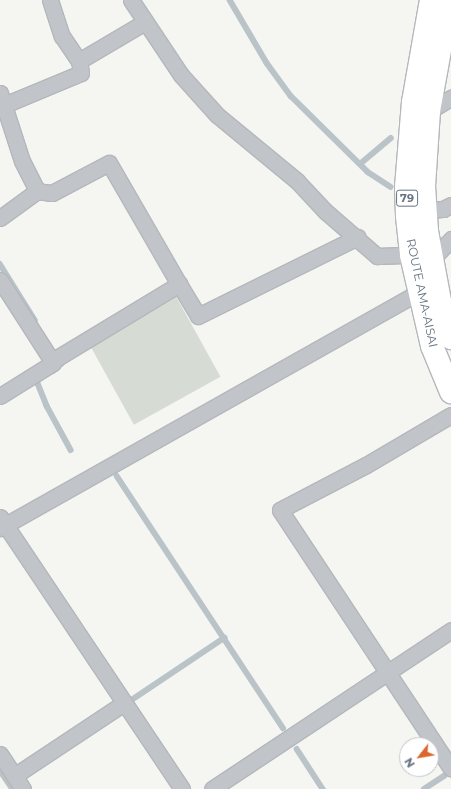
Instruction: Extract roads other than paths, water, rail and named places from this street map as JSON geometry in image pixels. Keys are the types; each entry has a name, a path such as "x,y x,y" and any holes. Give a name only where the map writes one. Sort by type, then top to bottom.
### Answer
{"main road":[{"name":"ROUTE AMA-AISAI","path":"431,0 412,117 406,187 422,257 451,338"},
{"name":"ROUTE AMA-AISAI","path":"449,0 430,111 424,186 426,210 419,292 432,346 451,392"}],"street":[{"path":"38,192 22,161 2,99 81,73 79,61 62,36 50,0"},
{"path":"130,0 181,75 217,115 297,181 325,211 358,237 377,256 422,257 451,239"},
{"path":"79,61 145,22"},
{"path":"430,111 451,98"},
{"path":"0,218 38,192 52,193 109,163 198,316 358,237"},
{"path":"426,210 443,209 451,204"},
{"path":"0,280 52,361"},
{"path":"0,396 53,363 52,361 179,284"},
{"path":"182,789 2,523 419,292"},
{"path":"451,415 366,465 280,510 451,768"},
{"path":"212,789 451,630"},
{"path":"14,776 124,703"},
{"path":"0,754 23,789"}],"waterway":[{"path":"230,0 267,63 291,96 368,172 391,187"},
{"path":"360,164 391,138"},
{"path":"0,264 35,320"},
{"path":"53,371 61,364"},
{"path":"42,378 37,381 47,406 71,450"},
{"path":"117,476 283,728"},
{"path":"133,699 224,638"},
{"path":"297,749 323,789"},
{"path":"0,770 13,789"},
{"path":"424,789 444,776"}]}
